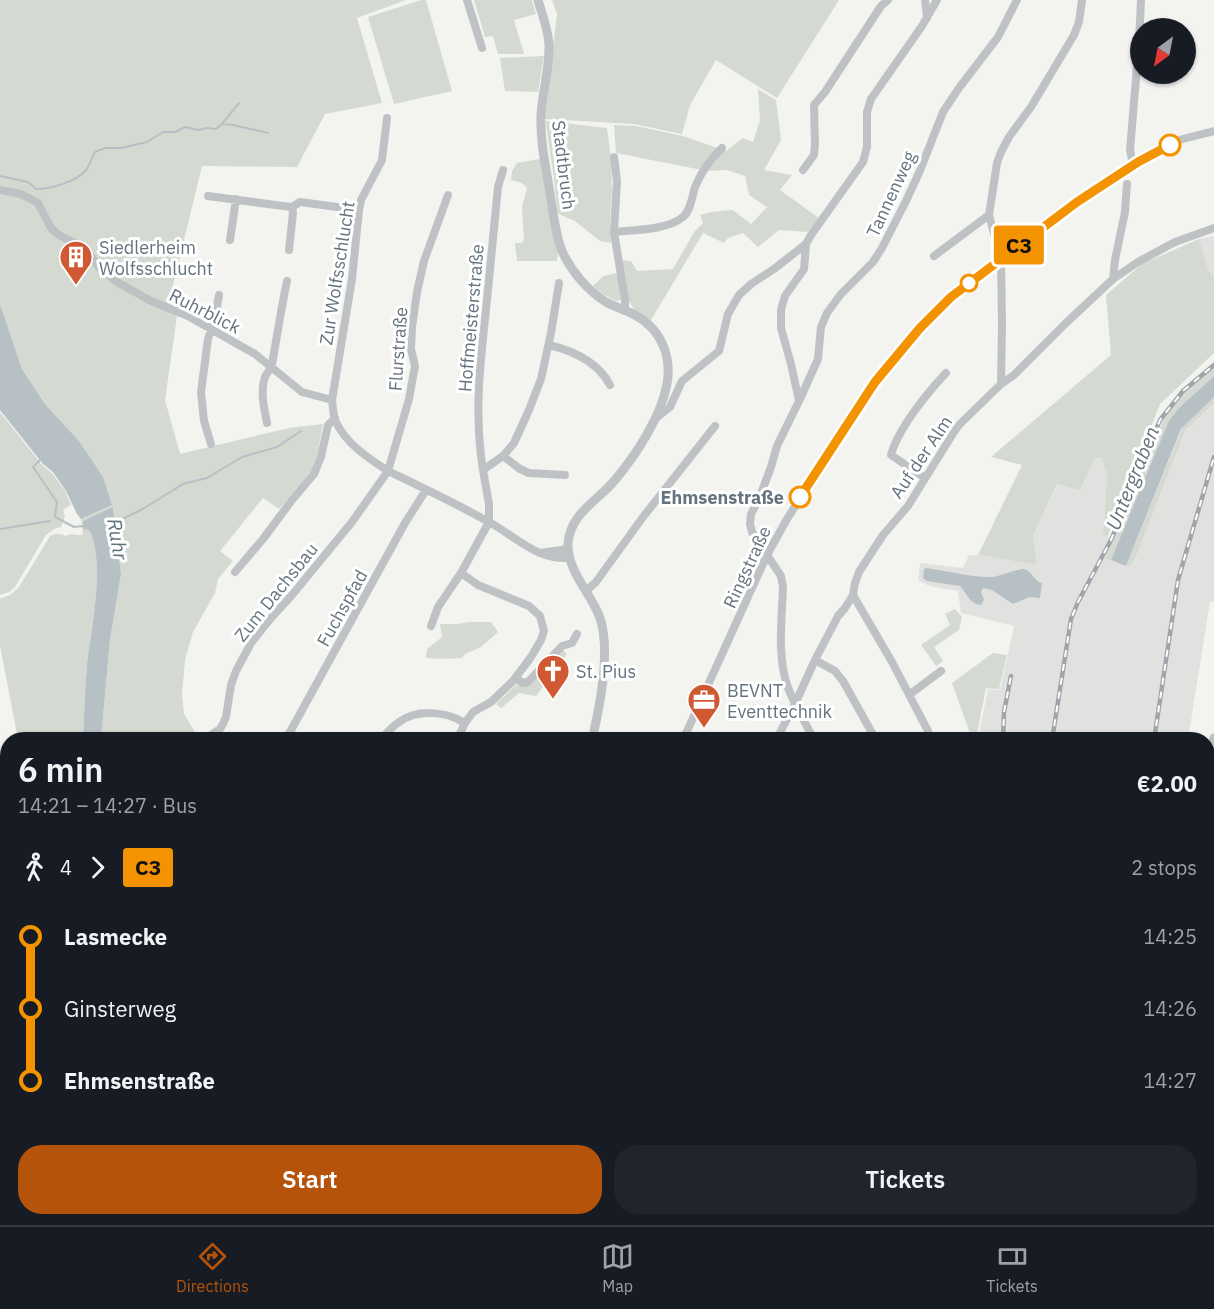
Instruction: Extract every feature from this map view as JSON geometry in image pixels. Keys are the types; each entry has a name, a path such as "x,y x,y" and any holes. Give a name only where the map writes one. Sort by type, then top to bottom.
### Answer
{"street":[{"path":"467,0 482,48"},
{"name":"Stadtbruch","path":"538,0 549,44 541,111 541,133 556,231 561,247 579,278 594,293 635,316 654,330 667,358 667,385 655,419 621,473 575,521 570,531 569,554"},
{"path":"803,170 814,155 814,105 825,92 881,6 888,0"},
{"path":"925,0 927,18"},
{"path":"655,419 670,407 682,381 719,351 728,314 739,295 806,244 863,162 867,147 867,112 871,99 937,0"},
{"name":"Tannenweg","path":"799,401 818,359 821,327 827,313 841,294 873,262 882,248 906,201 943,111 998,37 1017,0"},
{"path":"1000,384 1002,324 1000,259 989,215 997,163 1000,152 1009,137 1036,99 1074,35 1079,22 1082,0"},
{"path":"1133,165 1130,150 1141,0"},
{"name":"Zur Wolfsschlucht","path":"332,400 352,279 359,210 361,200 382,160 387,118"},
{"name":"Ringstraße","path":"687,732 767,555 787,519 875,382 907,343 951,297 1077,202 1133,165 1179,140 1214,131"},
{"path":"614,231 661,226 683,217 689,210 699,179 722,148"},
{"path":"614,157 617,182 614,231 625,311"},
{"name":"Hoffmeisterstraße","path":"489,522 489,504 478,416 480,361 498,187 503,170"},
{"path":"1113,279 1114,260 1125,212 1127,184"},
{"name":"Ruhrblick","path":"0,190 21,194 38,203 51,228 87,251 100,268 117,282 151,301 188,316 255,354 302,392 332,400"},
{"name":"Flurstraße","path":"388,471 410,399 415,366 411,349 412,327 424,261 448,195"},
{"path":"208,196 292,207 300,202 359,210"},
{"path":"230,240 236,199"},
{"path":"289,250 292,207"},
{"path":"934,256 989,215"},
{"name":"Auf der Alm","path":"780,732 838,616 853,595 859,572 883,535 908,506 954,432 1000,384 1014,375 1113,279 1175,242 1214,228"},
{"path":"806,244 804,269 785,296 780,317 799,401 777,446 759,499 751,514 750,524 756,539 781,576 783,587 782,658 787,683 810,732"},
{"path":"267,423 262,398 266,375 271,368 287,281"},
{"path":"483,470 503,456 514,443 529,410 541,379 559,283"},
{"path":"211,444 204,421 201,392 208,339 215,319 219,295"},
{"path":"549,345 560,347 591,362 598,367 610,385"},
{"path":"925,478 891,455 894,444 929,391 946,373"},
{"path":"332,400 335,418 342,433 354,446 388,471 489,522 540,553 555,558 569,554 599,617 604,649 594,732"},
{"path":"236,572 314,474 321,457 328,425 335,418"},
{"path":"586,591 596,582 715,426"},
{"path":"503,456 529,473 565,475"},
{"name":"Zum Dachsbau","path":"216,732 224,724 236,671 252,643 352,522 388,471"},
{"name":"Fuchspfad","path":"290,732 405,523 426,490"},
{"path":"431,626 441,601 489,522"},
{"path":"460,573 478,585 523,603 534,610 540,616 543,626 543,635 531,657 515,678 494,700 473,712 461,732"},
{"path":"853,595 892,662 928,732"},
{"path":"515,678 523,683 528,682 562,646 572,643 577,634"},
{"path":"815,660 835,671 843,681 872,732"},
{"path":"909,695 941,671"},
{"path":"388,732 407,717 414,716 441,714 455,717 465,723"},
{"path":"784,724 795,720 807,726"}],"shaded area":[{"path":"0,0 406,0 357,18 382,103 325,114 297,167 202,166 167,310 177,316 165,400 180,454 289,428 323,424 317,456 311,471 279,509 263,498 220,551 233,561 218,579 215,593 193,632 185,660 182,694 184,714 195,732 102,732 110,640 121,574 113,507 89,530 94,543 97,577 87,665 83,732 17,732 0,646 0,598 6,597 19,587 50,536 54,534 83,535 81,519 112,505 79,441 45,404 22,369 0,304"},
{"path":"426,0 452,91 394,104 368,17"},
{"path":"474,0 532,0 536,14 514,20 524,54 498,54 493,36 485,37"},
{"path":"552,0 839,0 777,98 716,60 690,105 682,134 634,124 545,119 557,14"},
{"path":"544,56 538,92 505,91 500,58"},
{"path":"758,89 776,100 781,140 764,170 792,175 780,190 819,218 808,232 779,230 758,247 743,233 728,238 724,243 703,233 651,320 635,311 627,298 616,301 603,294 593,286 603,276 623,272 621,260 631,261 637,271 673,269 694,232 703,223 700,215 733,210 751,224 767,207 749,195 745,176 727,170 707,171 616,153 614,125 636,126 683,136 726,151 743,138 753,142 760,120"},
{"path":"546,121 607,128 612,180 610,221 613,239 610,243 600,241 575,221 557,212"},
{"path":"539,159 542,164 558,254 557,261 517,261 515,243 522,243 524,239 522,207 527,188 522,183 511,180 512,171 517,163"},
{"path":"1214,236 1214,276 1209,271 1199,239"},
{"path":"1199,239 1209,271 1214,276 1214,353 1160,404 1107,538 1103,535 1107,474 1101,457 1095,459 1080,490 1057,484 1033,536 1037,565 978,555 1022,465 991,457 1111,355 1106,295 1142,264"},
{"path":"0,304 22,369 45,404 79,441 103,477 112,505 81,519 53,472 43,464 0,410"},
{"path":"1214,364 1214,376 1180,407 1111,560 1105,558 1163,421 1176,401"},
{"path":"1214,376 1214,397 1181,429 1126,566 1111,560 1169,421 1180,407"},
{"path":"1214,397 1214,403 1185,431 1136,557 1130,567 1126,566 1182,428"},
{"path":"1214,403 1214,602 1210,602 1189,732 979,732 988,689 1000,690 1014,626 961,613 958,591 929,586 918,580 920,563 963,568 969,555 978,555 1037,565 1033,536 1058,483 1080,490 1095,459 1101,457 1107,474 1103,535 1112,540 1105,557 1130,567 1136,557 1185,431"},
{"path":"0,412 42,465 52,473 65,491 71,505 63,510 65,517 61,527 46,535 15,587 0,595"},
{"path":"113,507 121,574 110,640 102,732 83,732 87,665 97,577 94,543 89,530 84,529 83,521"},
{"path":"924,569 986,577 1024,569 1042,583 1040,598 1030,597 1013,604 992,590 983,588 981,592 984,600 981,605 977,604 971,601 960,586 927,581 923,578"},
{"path":"955,609 962,617 959,630 934,647 943,661 936,666 921,645 950,625 945,614"},
{"path":"491,622 498,632 481,647 465,654 462,658 426,658 427,649 442,637 440,624"},
{"path":"563,650 567,654 536,696 519,693 501,708 496,704 516,685 525,687 532,684"},
{"path":"993,653 1007,655 999,689 986,688 977,732 970,732 952,683"}],"waterway":[{"path":"222,124 239,103"},
{"path":"0,176 28,182 36,189 48,188 82,174 95,152 105,148 121,148 147,142 163,132 175,132 185,127 198,130 216,129 222,124 268,133"},
{"name":"Ruhr","path":"114,523 141,510 183,484 207,478 242,457 277,447 301,431"},
{"path":"40,460 33,467 57,502 55,517 74,527 86,527"},
{"path":"0,529 50,521"}],"railway":[{"path":"1053,732 1071,619 1078,602 1111,540 1160,420 1183,391 1214,365"},
{"path":"1155,732 1178,580 1214,457"},
{"path":"1003,732 1004,712 1011,676"}],"bus line":[{"name":"C3","path":"800,497 875,382 920,328 951,297 1077,202 1138,162 1170,145"}],"place":[{"name":"Siedlerheim Wolfsschlucht","path":"76,286"},
{"name":"Ehmsenstraße","path":"800,497"},
{"name":"St. Pius","path":"553,700"},
{"name":"BEVNT Eventtechnik","path":"704,729"}],"water label":[{"name":"Untergraben","path":"1132,478"}]}
